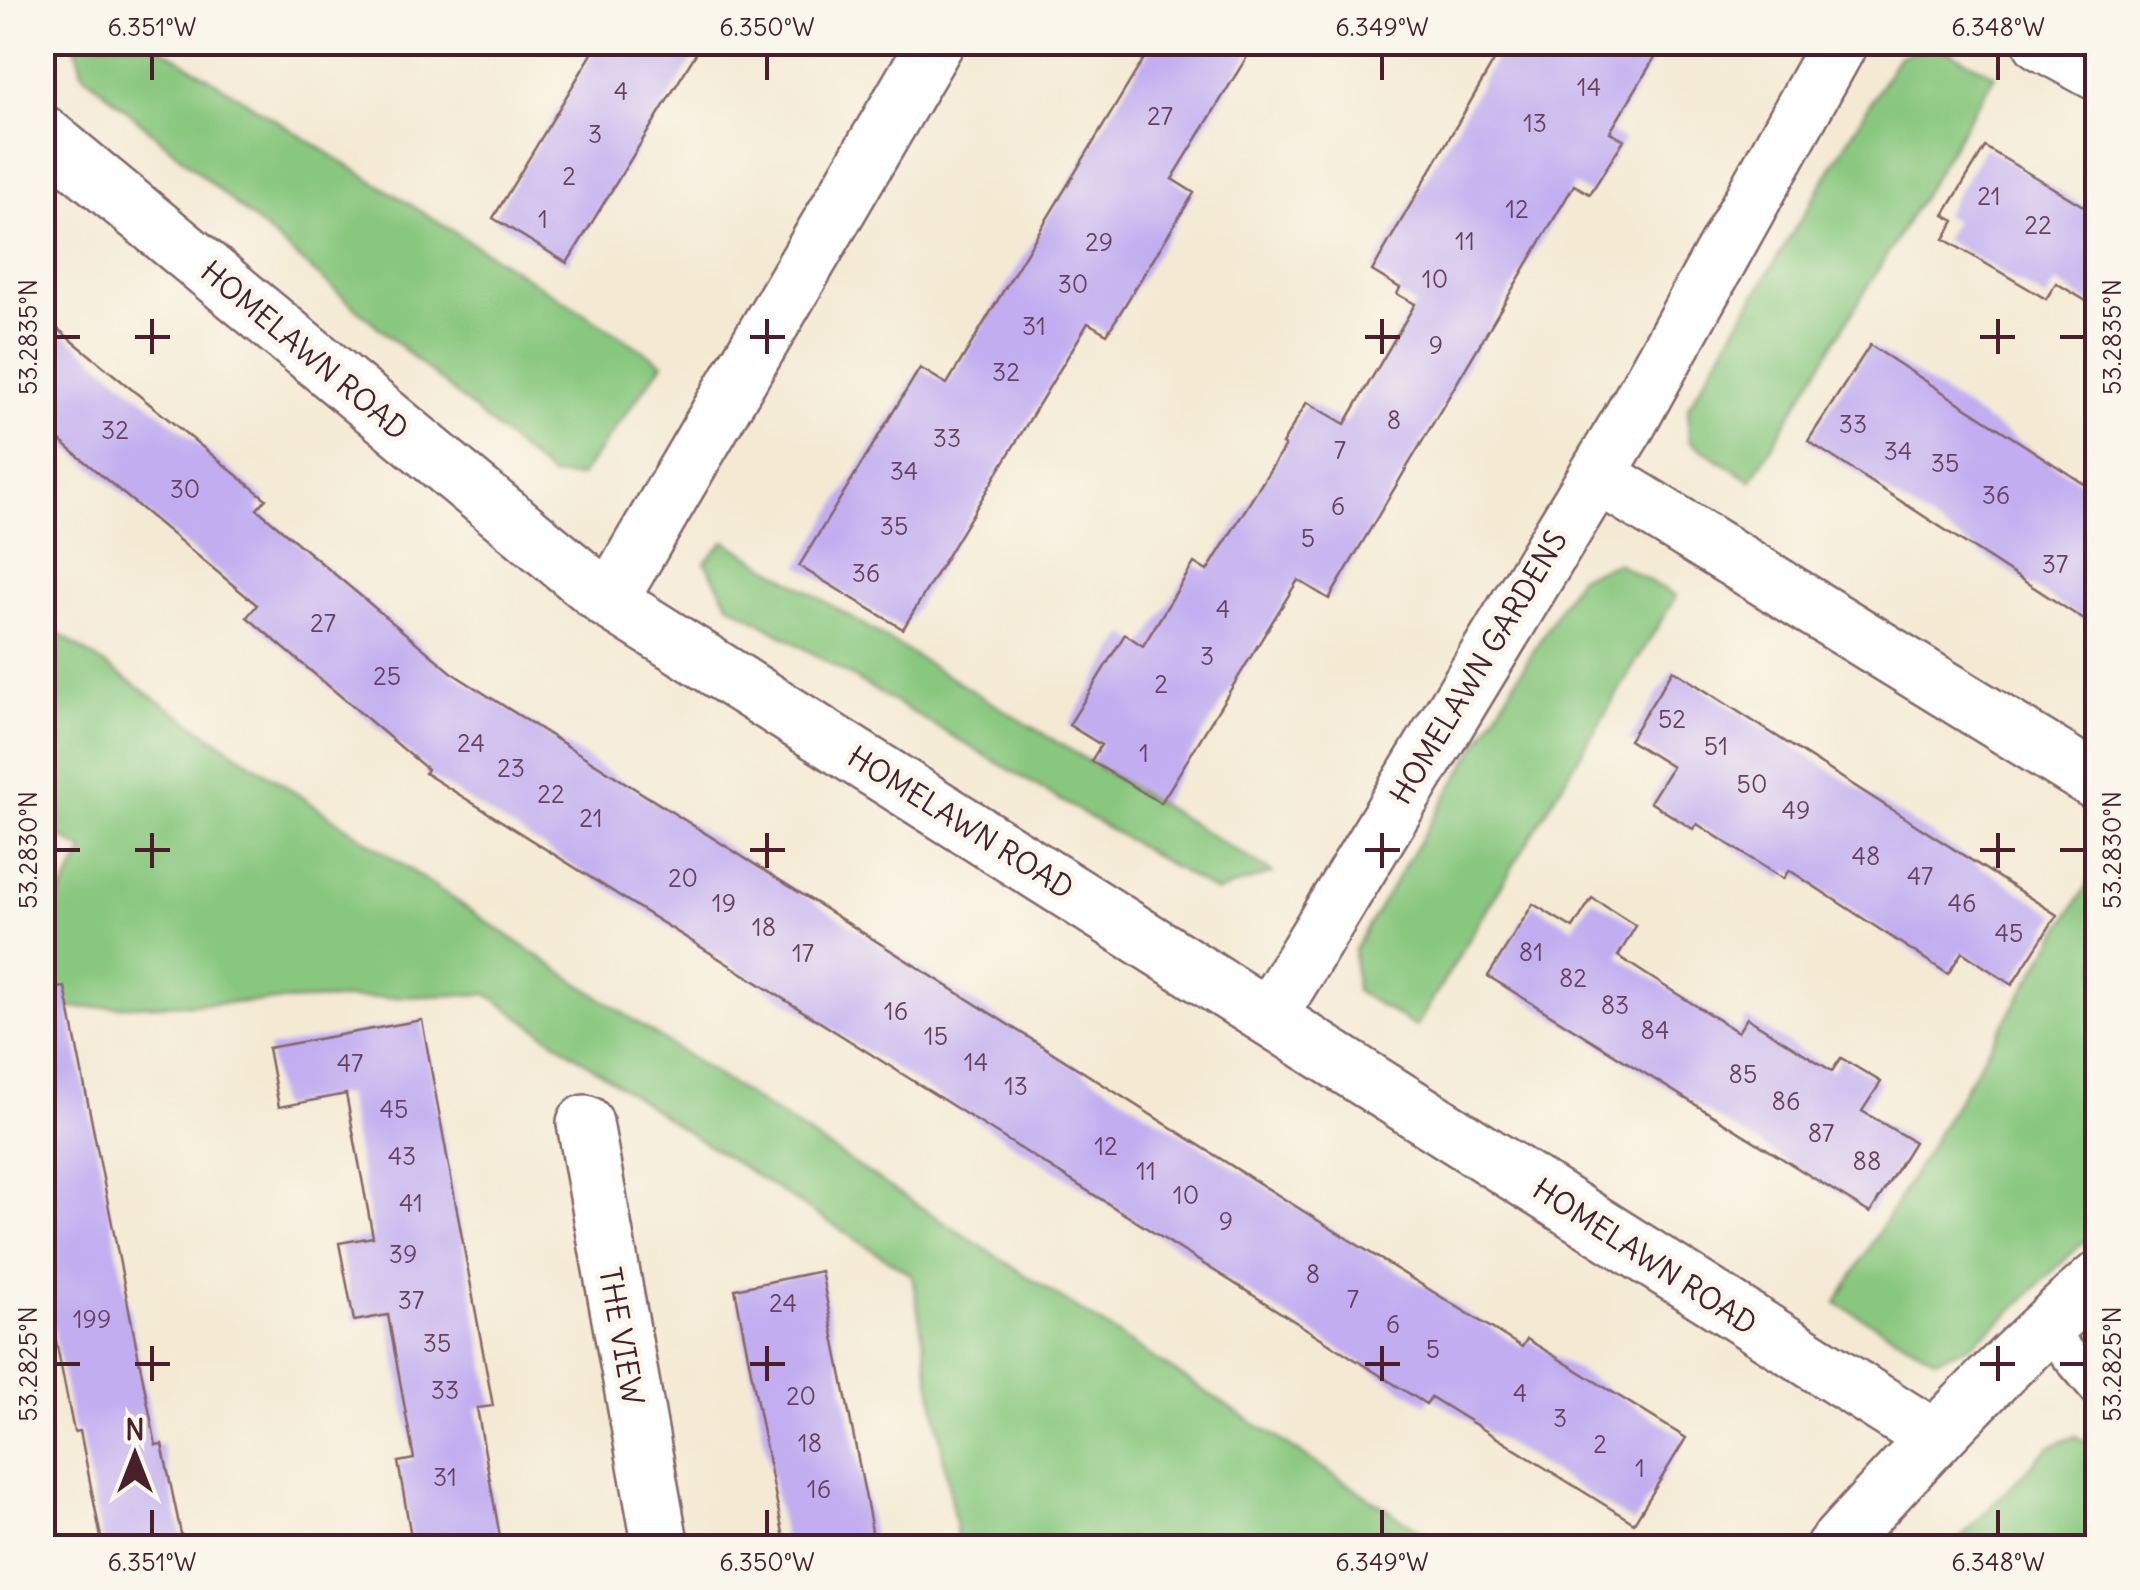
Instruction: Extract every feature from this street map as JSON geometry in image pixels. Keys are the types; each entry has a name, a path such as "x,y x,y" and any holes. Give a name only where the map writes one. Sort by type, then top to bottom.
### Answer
{"street":[{"path":"608,601 936,42"},
{"name":"HOMELAWN GARDENS","path":"1269,1016 1628,424 1840,42"},
{"path":"2041,42 2098,73"},
{"name":"HOMELAWN ROAD","path":"42,132 608,601 1933,1438"},
{"path":"1596,474 2098,783"},
{"name":"THE VIEW","path":"585,1123 661,1548"},
{"path":"1833,1548 1933,1438 2045,1326 2098,1280"}],"lane":[{"path":"2045,1326 2098,1389"}],"green space":[{"path":"75,43 153,43 663,363 580,477 551,476 82,72"},
{"path":"1934,44 1995,75 1751,481 1689,441 1688,407 1898,57"},
{"path":"725,541 1273,873 1216,892 729,604 705,562"},
{"path":"1617,563 1676,596 1416,1027 1356,991 1354,950 1578,577"},
{"path":"43,623 666,1042 1445,1547 959,1547 912,1275 673,1123 487,994 43,1009 43,925 84,851 43,825"},
{"path":"2097,868 2097,1229 1971,1345 1936,1359 1836,1303"},
{"path":"2076,1436 2097,1448 2097,1547 1952,1547 2049,1447"}],"building":[{"path":"599,42 703,42 567,263 493,218"},
{"path":"1154,42 1256,42 1172,179 1194,193 1107,334 1088,323 903,629 799,566 920,368 947,384"},
{"path":"1505,42 1664,42 1610,132 1624,140 1590,194 1574,185 1329,599 1298,580 1161,803 1091,761 1101,745 1069,725 1125,634 1143,646 1194,563 1207,571 1285,446 1282,444 1307,402 1345,424 1415,304 1397,294 1400,288 1372,271"},
{"path":"1985,147 2098,215 2098,308 2056,283 2046,299 1944,239 1955,221 1944,215"},
{"path":"42,316 266,499 257,509 455,675 1522,1347 1527,1339 1686,1438 1634,1523 1431,1397 1426,1404 425,773 427,769 247,617 257,605 42,426"},
{"path":"1870,345 2098,493 2098,629 1808,441"},
{"path":"1673,670 2057,915 2012,985 1962,952 1948,974 1789,870 1783,879 1697,824 1693,829 1650,802 1672,767 1629,740"},
{"path":"1592,898 1636,926 1618,956 1658,982 1738,1032 1747,1018 1832,1071 1841,1058 1881,1082 1862,1111 1914,1142 1870,1213 1488,976 1533,904 1573,928"},
{"path":"65,987 156,1445 162,1444 184,1548 103,1548 80,1431 74,1432 42,1270 42,989"},
{"path":"422,1020 493,1406 477,1408 502,1548 413,1548 398,1462 414,1459 388,1315 354,1321 339,1243 373,1237 346,1094 279,1107 268,1048"},
{"path":"821,1271 875,1548 786,1548 762,1428 735,1289"}]}
